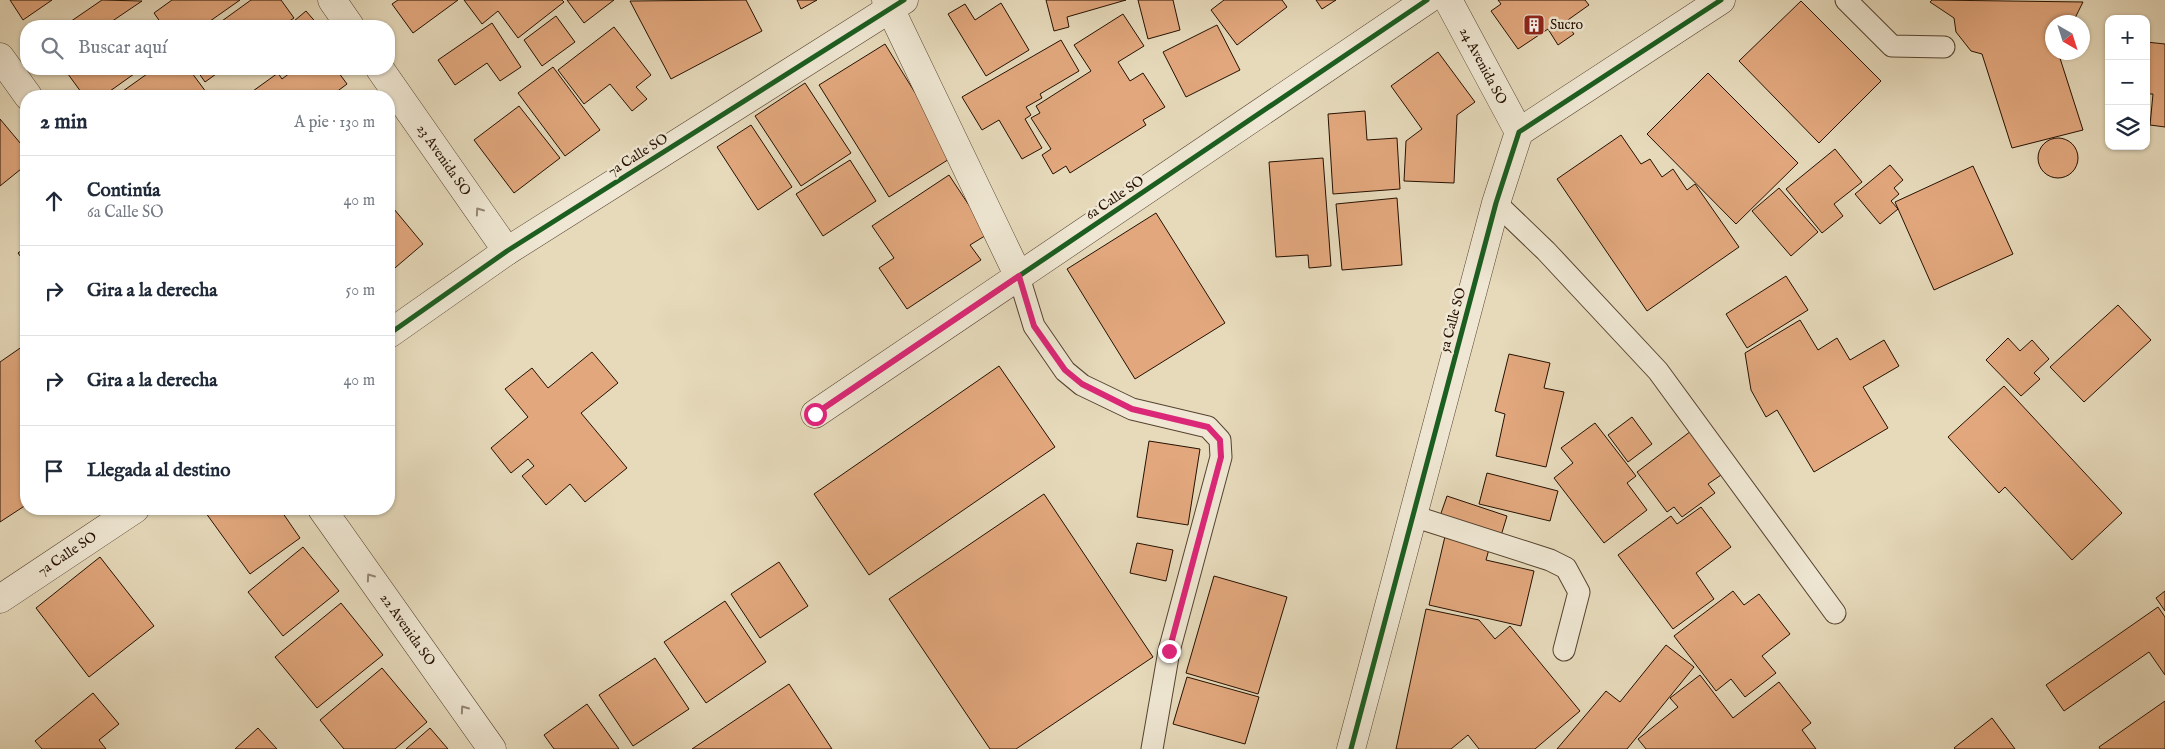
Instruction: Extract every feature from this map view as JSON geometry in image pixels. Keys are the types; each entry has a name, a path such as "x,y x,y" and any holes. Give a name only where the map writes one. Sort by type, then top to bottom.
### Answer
{"street":[{"path":"332,0 346,20"},
{"name":"6a Calle SO","path":"815,414 1427,0"},
{"name":"24 Avenida SO","path":"1448,0 1519,132"},
{"path":"1519,132 1721,0"},
{"path":"894,3 1019,276"},
{"name":"7a Calle SO","path":"395,330 507,251 894,3"},
{"path":"0,57 24,90"},
{"name":"23 Avenida SO","path":"384,75 395,90"},
{"name":"23 Avenida SO","path":"395,90 507,251"},
{"name":"5a Calle SO","path":"1351,749 1496,203 1519,132"},
{"name":"7a Calle SO","path":"0,599 126,515"},
{"name":"22 Avenida SO","path":"326,515 492,749"}],"lane":[{"path":"1846,0 1892,46 1944,47"},
{"path":"1496,203 1546,251 1658,371 1835,613"},
{"path":"1019,276 1034,326 1065,370 1082,384 1132,409 1208,427 1220,440 1221,457 1169,651 1152,749"},
{"path":"1413,516 1550,560 1566,568 1579,592 1564,650"}],"building":[{"path":"10,0 52,0 23,20"},
{"path":"102,0 142,1 114,20 73,20"},
{"path":"172,0 240,0 212,20 159,20 154,13"},
{"path":"251,0 281,0 294,18 291,20 223,20"},
{"path":"398,0 458,0 413,33 392,4"},
{"path":"464,0 562,0 564,2 518,38 498,11 482,24"},
{"path":"567,0 614,0 584,23"},
{"path":"746,0 762,31 671,79 630,1"},
{"path":"797,0 817,0 801,9"},
{"path":"1046,0 1126,0 1067,17 1069,27 1054,31"},
{"path":"1138,0 1173,0 1180,30 1148,39"},
{"path":"1224,0 1282,0 1287,7 1237,45 1211,10"},
{"path":"1316,0 1336,0 1322,9"},
{"name":"Sucro","path":"1498,0 1585,0 1589,5 1565,22 1574,34 1558,45 1548,29 1518,49 1491,11 1501,4"},
{"path":"1932,0 2083,2 2076,15 2045,15 2045,60 2061,60 2083,130 2012,148 1982,54 1971,51 1956,32 1954,18 1930,2"},
{"path":"1801,1 1881,81 1819,143 1739,61"},
{"path":"1001,3 1029,50 986,76 948,14 965,4 975,20"},
{"path":"306,11 314,20 295,20"},
{"path":"1123,14 1144,46 1118,62 1130,81 1143,73 1165,107 1143,120 1146,125 1070,173 1066,166 1053,174 1042,155 1051,149 1031,118 1040,113 1036,106 1091,71 1074,45"},
{"path":"556,16 575,42 542,66 524,40"},
{"path":"492,23 521,67 500,81 487,63 455,85 438,60"},
{"path":"1217,25 1240,70 1186,97 1163,52"},
{"path":"614,27 651,75 636,87 647,99 632,111 610,84 584,104 558,70"},
{"path":"1061,40 1079,71 1040,94 1042,98 1026,107 1031,115 1025,119 1042,148 1022,159 999,120 982,130 962,97"},
{"path":"2150,42 2165,44 2165,127 2150,125 2153,94 2150,94"},
{"path":"885,44 954,156 889,197 819,85"},
{"path":"1438,52 1475,102 1457,115 1454,183 1404,181 1406,141 1422,129 1391,86"},
{"path":"553,67 600,130 565,156 518,93"},
{"path":"1708,73 1798,163 1736,224 1647,134"},
{"path":"69,75 133,75 111,90 80,90"},
{"path":"146,75 193,75 205,90 124,90"},
{"path":"200,75 215,75 205,82"},
{"path":"275,75 279,75 282,79 287,75 340,75 347,84 339,90 254,90"},
{"path":"805,83 851,153 801,186 755,116"},
{"path":"519,106 560,158 514,193 474,140"},
{"path":"1365,111 1367,140 1397,138 1400,189 1333,194 1328,114"},
{"path":"0,119 20,143 20,170 0,186"},
{"path":"751,125 792,187 758,210 717,147"},
{"path":"1621,135 1641,164 1650,159 1662,177 1673,169 1687,190 1695,184 1739,247 1647,311 1557,179"},
{"path":"2058,138 2072,144 2078,158 2072,172 2058,178 2044,172 2038,158 2044,144"},
{"path":"1835,149 1862,182 1834,204 1843,216 1822,233 1786,189"},
{"path":"1323,158 1331,266 1309,268 1308,255 1276,257 1269,162"},
{"path":"850,160 876,201 823,236 796,194"},
{"path":"1890,165 1903,180 1894,188 1899,194 1891,201 1898,209 1880,224 1855,194"},
{"path":"1973,166 2013,254 1934,290 1895,202"},
{"path":"949,175 988,234 970,245 981,260 907,309 879,268 894,258 872,226"},
{"path":"1779,188 1818,232 1791,256 1752,211"},
{"path":"1397,198 1402,265 1342,270 1336,204"},
{"path":"395,210 423,244 395,268"},
{"path":"1156,213 1225,323 1135,379 1067,269"},
{"path":"1786,276 1808,310 1747,348 1726,314"},
{"path":"2118,305 2151,340 2084,402 2050,367"},
{"path":"1800,320 1818,350 1837,338 1850,360 1884,340 1899,366 1863,387 1888,428 1814,472 1777,410 1766,417 1751,390 1745,353"},
{"path":"2008,338 2020,351 2032,340 2049,359 2034,373 2040,379 2021,396 1986,360"},
{"path":"20,348 20,509 0,522 0,362"},
{"path":"592,352 618,383 581,413 627,468 585,502 570,484 546,505 522,476 534,466 528,459 511,473 491,448 528,417 505,389 532,368 548,388"},
{"path":"1509,354 1550,363 1544,388 1564,392 1546,467 1496,456 1505,414 1495,411"},
{"path":"999,366 1055,447 869,575 814,494"},
{"path":"2004,386 2122,513 2072,560 2005,487 1999,493 1948,437"},
{"path":"1632,417 1652,444 1628,462 1608,435"},
{"path":"1595,423 1636,476 1627,483 1647,510 1604,543 1554,478 1573,463 1561,448"},
{"path":"1691,431 1724,473 1708,484 1715,493 1682,517 1674,507 1667,512 1637,472"},
{"path":"1149,441 1200,449 1188,525 1137,517"},
{"path":"1487,473 1558,491 1550,521 1479,504"},
{"path":"1044,494 1153,657 1016,749 990,749 889,599"},
{"path":"1447,496 1507,516 1500,539 1439,519"},
{"path":"1701,507 1731,547 1696,573 1714,599 1673,629 1618,555 1671,516 1677,524"},
{"path":"207,515 284,515 300,538 250,574"},
{"path":"1446,532 1491,542 1486,560 1534,571 1521,626 1429,605"},
{"path":"1137,543 1173,550 1166,581 1130,573"},
{"path":"303,547 339,591 283,636 248,592"},
{"path":"100,557 154,626 89,677 36,608"},
{"path":"779,562 808,606 760,638 731,594"},
{"path":"1214,576 1287,597 1258,694 1186,673"},
{"path":"1733,591 1744,605 1759,594 1790,634 1762,656 1776,673 1745,697 1731,679 1716,691 1674,636"},
{"path":"2165,591 2165,611 2156,598"},
{"path":"725,601 766,662 706,703 664,642"},
{"path":"341,603 383,655 317,708 275,657"},
{"path":"2158,607 2165,617 2165,675 2149,652 2064,711 2046,685"},
{"path":"1426,609 1479,620 1495,639 1510,626 1580,711 1535,749 1479,749 1468,735 1451,749 1396,749"},
{"path":"1666,645 1694,667 1627,749 1557,749 1606,691 1620,702"},
{"path":"655,658 689,709 633,746 599,695"},
{"path":"382,668 427,722 395,749 344,749 320,720"},
{"path":"1700,675 1733,718 1779,682 1811,723 1802,730 1816,749 1646,749 1638,739 1678,707 1670,698"},
{"path":"1187,677 1259,697 1245,744 1173,724"},
{"path":"789,684 832,749 692,749"},
{"path":"93,693 119,724 99,740 106,749 42,749 35,741"},
{"path":"2165,701 2165,749 2100,749 2099,747"},
{"path":"587,704 619,749 554,749 544,735"},
{"path":"1992,718 2015,749 1954,748"},
{"path":"258,728 277,749 235,749"},
{"path":"430,728 448,749 406,749"}],"cycle path":[{"path":"395,330 507,251 904,0"},
{"path":"815,414 1427,0"},
{"path":"1351,749 1496,203 1519,132 1721,0"}],"place":[{"name":"Sucro","path":"1534,25"}],"route":[{"path":"815,414 1019,276 1034,326 1065,370 1082,384 1132,409 1208,427 1220,440 1221,457 1169,651"}]}
